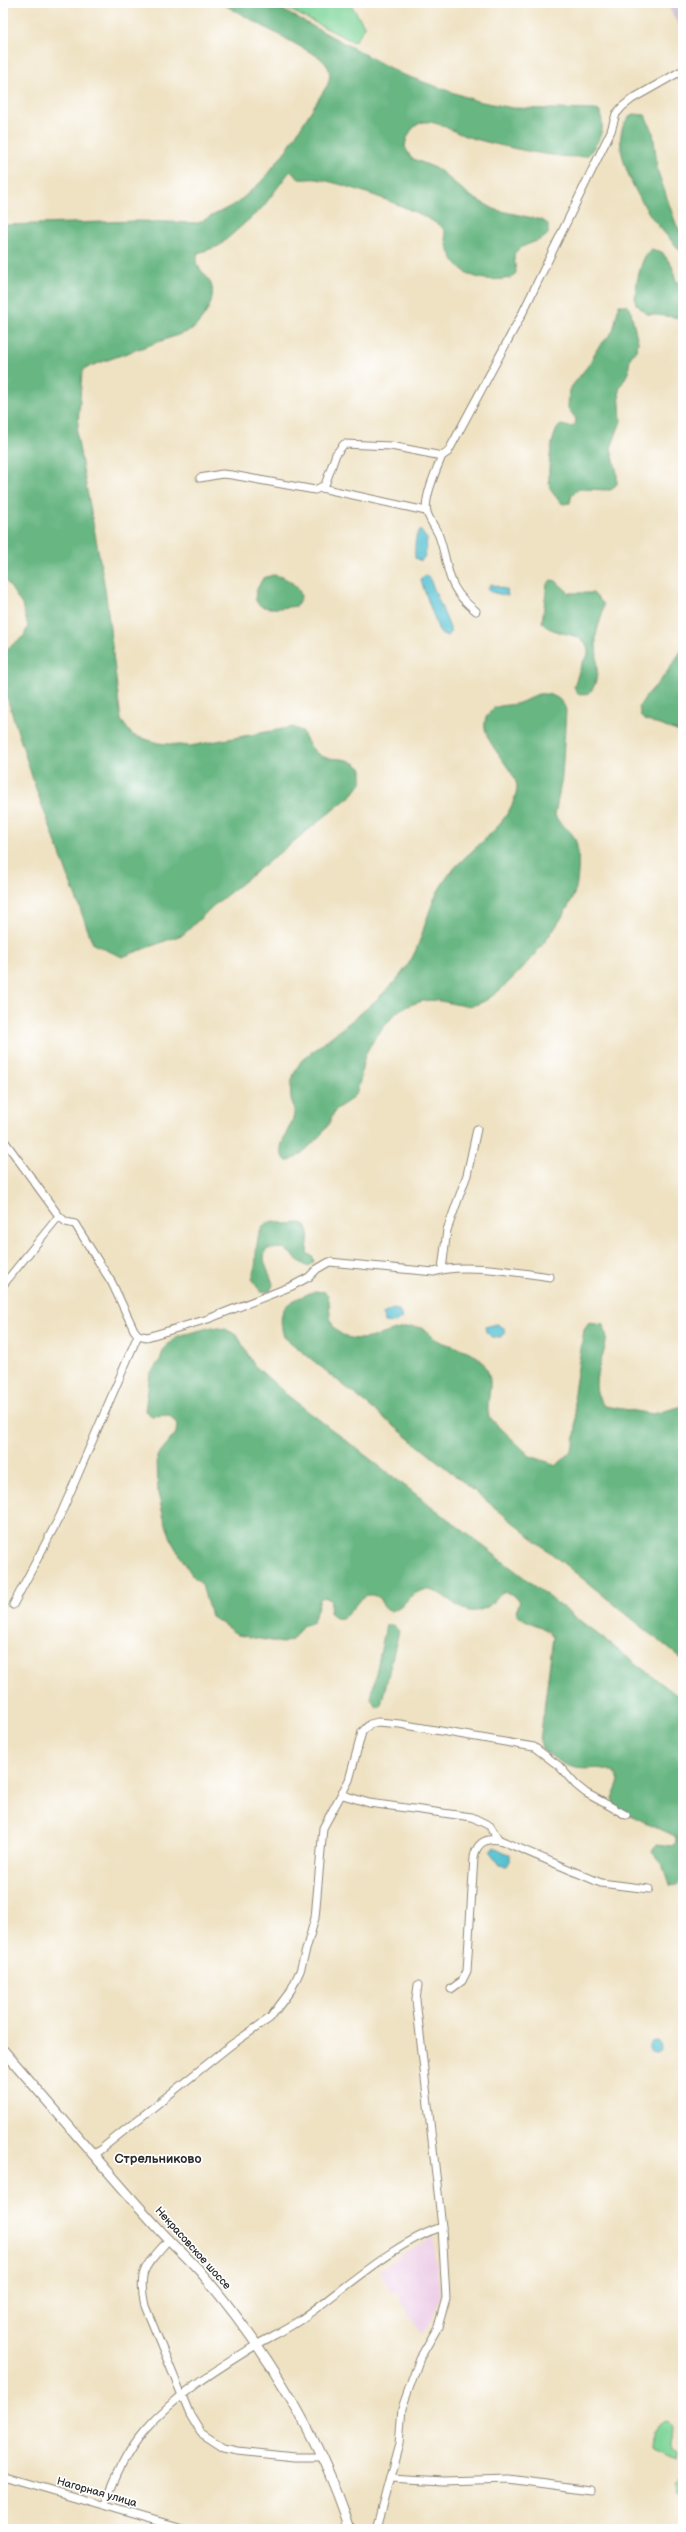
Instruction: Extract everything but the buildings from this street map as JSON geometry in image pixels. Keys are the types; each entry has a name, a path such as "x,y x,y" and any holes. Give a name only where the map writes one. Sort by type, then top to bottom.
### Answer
{"street":[{"path":"476,611 462,599 451,583 439,537 426,511 435,472 442,456 448,452 460,433 522,314 611,131 616,114 632,99 683,70"},
{"path":"321,488 327,480 336,454 344,444 391,446 442,456"},
{"path":"200,478 232,475 297,488 321,488 426,511"},
{"path":"442,1269 447,1230 467,1175 477,1129"},
{"path":"5,1142 59,1216 66,1222 75,1224 88,1242 112,1283 134,1330 138,1335 147,1337 182,1328 251,1303 309,1277 317,1268 329,1262 434,1272 442,1269 497,1271 550,1277"},
{"path":"3,1285 59,1216"},
{"path":"13,1605 60,1516 138,1335"},
{"path":"95,2154 231,2045 270,2018 291,1990 300,1971 316,1918 323,1828 343,1795 355,1764 362,1732 370,1724 378,1722 534,1747 559,1766 586,1793 626,1815"},
{"path":"343,1795 369,1803 472,1817 490,1826 499,1840"},
{"path":"451,1989 462,1981 467,1971 475,1851 482,1842 487,1840 499,1840 601,1883 649,1889"},
{"path":"376,2529 399,2444 402,2408 410,2380 438,2327 446,2298 442,2227 416,2000 418,1985"},
{"name":"Некрасовское шоссе","path":"3,2050 169,2239 204,2276 257,2345 323,2457 337,2488 350,2529"},
{"path":"105,2504 131,2447 145,2429 182,2395 257,2345 299,2321 387,2257 433,2230 442,2227"},
{"path":"169,2239 142,2272 141,2287 145,2306 195,2426 212,2441 224,2448 256,2454 323,2457"},
{"name":"Нагорная улица","path":"3,2476 95,2504 105,2504 185,2529"},
{"path":"390,2478 444,2481 509,2479 591,2490"}],"shaded area":[{"path":"667,3 683,3 683,26 680,28"},
{"path":"433,2236 440,2295 429,2326 421,2335 396,2291 392,2293 379,2270"}],"green space":[{"path":"221,3 270,3 401,74 477,101 513,108 599,111 602,129 598,140 588,155 578,157 528,151 491,143 465,136 439,124 429,122 420,123 411,131 405,147 411,158 438,169 470,196 496,210 542,220 548,224 548,234 540,240 524,246 516,252 514,257 516,273 511,278 491,280 473,276 465,272 452,258 447,245 445,232 442,227 431,220 399,205 346,186 317,179 299,179 290,171 263,207 219,246 198,253 196,263 211,284 212,297 208,309 192,330 85,368 82,374 77,436 105,588 121,720 132,735 158,743 190,746 293,727 302,731 309,745 316,753 323,757 345,760 362,769 362,782 353,794 213,906 184,934 122,957 93,944 35,786 3,685 4,651 24,636 28,626 22,605 7,582 3,581 3,225 136,221 198,223 237,203 261,182 287,149 328,84 330,72 325,63 319,57"},
{"path":"276,3 350,3 365,27 354,42"},
{"path":"633,114 645,115 653,133 658,172 676,224 683,236 683,254 646,209 631,182 625,166 621,151 621,136 624,124"},
{"path":"651,249 662,252 672,266 676,281 683,284 683,318 647,314 636,304 635,299 637,283 641,266 647,253"},
{"path":"619,305 626,305 630,308 638,342 637,349 630,358 628,373 619,389 621,421 611,448 617,473 617,484 611,490 579,489 572,494 570,503 563,504 552,492 549,482 550,454 554,435 561,425 570,427 575,425 576,419 568,408 569,390 590,363 597,349 613,331"},
{"path":"273,575 282,577 295,585 301,597 297,606 270,608 263,607 258,604 256,592 258,587 263,578"},
{"path":"551,580 556,581 569,593 593,593 603,603 596,637 597,677 595,685 591,691 585,695 577,693 574,686 582,663 588,655 587,647 583,641 577,637 547,627 542,622 547,584"},
{"path":"683,648 683,733 644,720 641,717 639,707 646,696 665,675"},
{"path":"538,694 552,695 559,699 566,710 562,777 555,815 561,824 571,833 578,852 577,884 571,901 550,935 535,954 505,986 490,997 478,1004 470,1006 432,1000 423,1001 400,1009 378,1034 366,1053 355,1095 335,1111 325,1129 309,1147 296,1157 287,1161 282,1156 281,1150 284,1138 293,1119 294,1109 291,1098 291,1087 297,1068 302,1060 376,1001 401,974 416,950 434,900 445,880 462,860 492,832 508,812 515,797 517,786 514,778 488,737 485,727 486,717 496,707 519,703"},
{"path":"275,1221 285,1224 301,1223 306,1225 309,1232 307,1253 313,1257 314,1262 308,1267 284,1248 267,1249 264,1258 273,1285 270,1291 261,1292 252,1280 255,1270 258,1239 263,1227 268,1223"},
{"path":"315,1291 325,1292 328,1295 332,1324 338,1332 348,1337 358,1339 367,1338 407,1327 417,1327 423,1329 439,1341 468,1351 480,1359 490,1378 488,1406 489,1417 530,1456 557,1465 570,1453 574,1444 576,1426 574,1392 584,1330 589,1323 603,1325 606,1334 606,1343 597,1374 596,1384 598,1395 604,1406 653,1414 683,1406 683,1660 284,1337 281,1318 286,1306 298,1298"},
{"path":"212,1327 225,1329 237,1335 254,1365 287,1395 683,1700 683,1880 677,1885 669,1884 662,1864 652,1852 656,1844 672,1846 676,1842 675,1836 615,1808 612,1798 619,1781 615,1773 599,1768 583,1769 568,1766 542,1749 540,1741 553,1637 545,1629 520,1617 516,1612 520,1601 512,1594 503,1592 488,1607 476,1611 468,1611 460,1608 432,1590 419,1591 395,1610 390,1611 385,1609 379,1598 371,1595 365,1596 345,1616 340,1618 333,1617 330,1612 331,1600 324,1597 320,1599 313,1622 302,1626 292,1640 282,1643 238,1635 211,1616 202,1585 192,1575 173,1544 164,1519 158,1493 157,1456 176,1433 177,1424 169,1415 152,1416 145,1411 150,1374 160,1360 164,1348 178,1336"},
{"path":"386,1625 393,1625 399,1631 381,1705 376,1707 371,1698"},
{"path":"666,2421 671,2426 670,2445 676,2454 675,2460 650,2448 652,2436 656,2428 659,2424"},
{"path":"683,2474 683,2504 682,2498 677,2494 676,2486"}],"water":[{"path":"420,530 427,539 425,556 421,561 415,558 416,539"},
{"path":"426,575 429,577 450,628 450,632 447,636 442,635 439,631 421,581 421,578"},
{"path":"491,584 507,590 508,596 491,592 488,588"},
{"path":"393,1309 399,1310 402,1318 395,1323 384,1322 383,1314"},
{"path":"497,1324 504,1328 506,1333 500,1337 492,1337 486,1332 485,1327"},
{"path":"494,1847 510,1855 510,1861 507,1866 500,1865 490,1852"},
{"path":"653,2041 657,2041 661,2047 657,2053 653,2053 649,2049 649,2045"}],"district":[{"name":"Стрельниково","path":"158,2159"}]}
